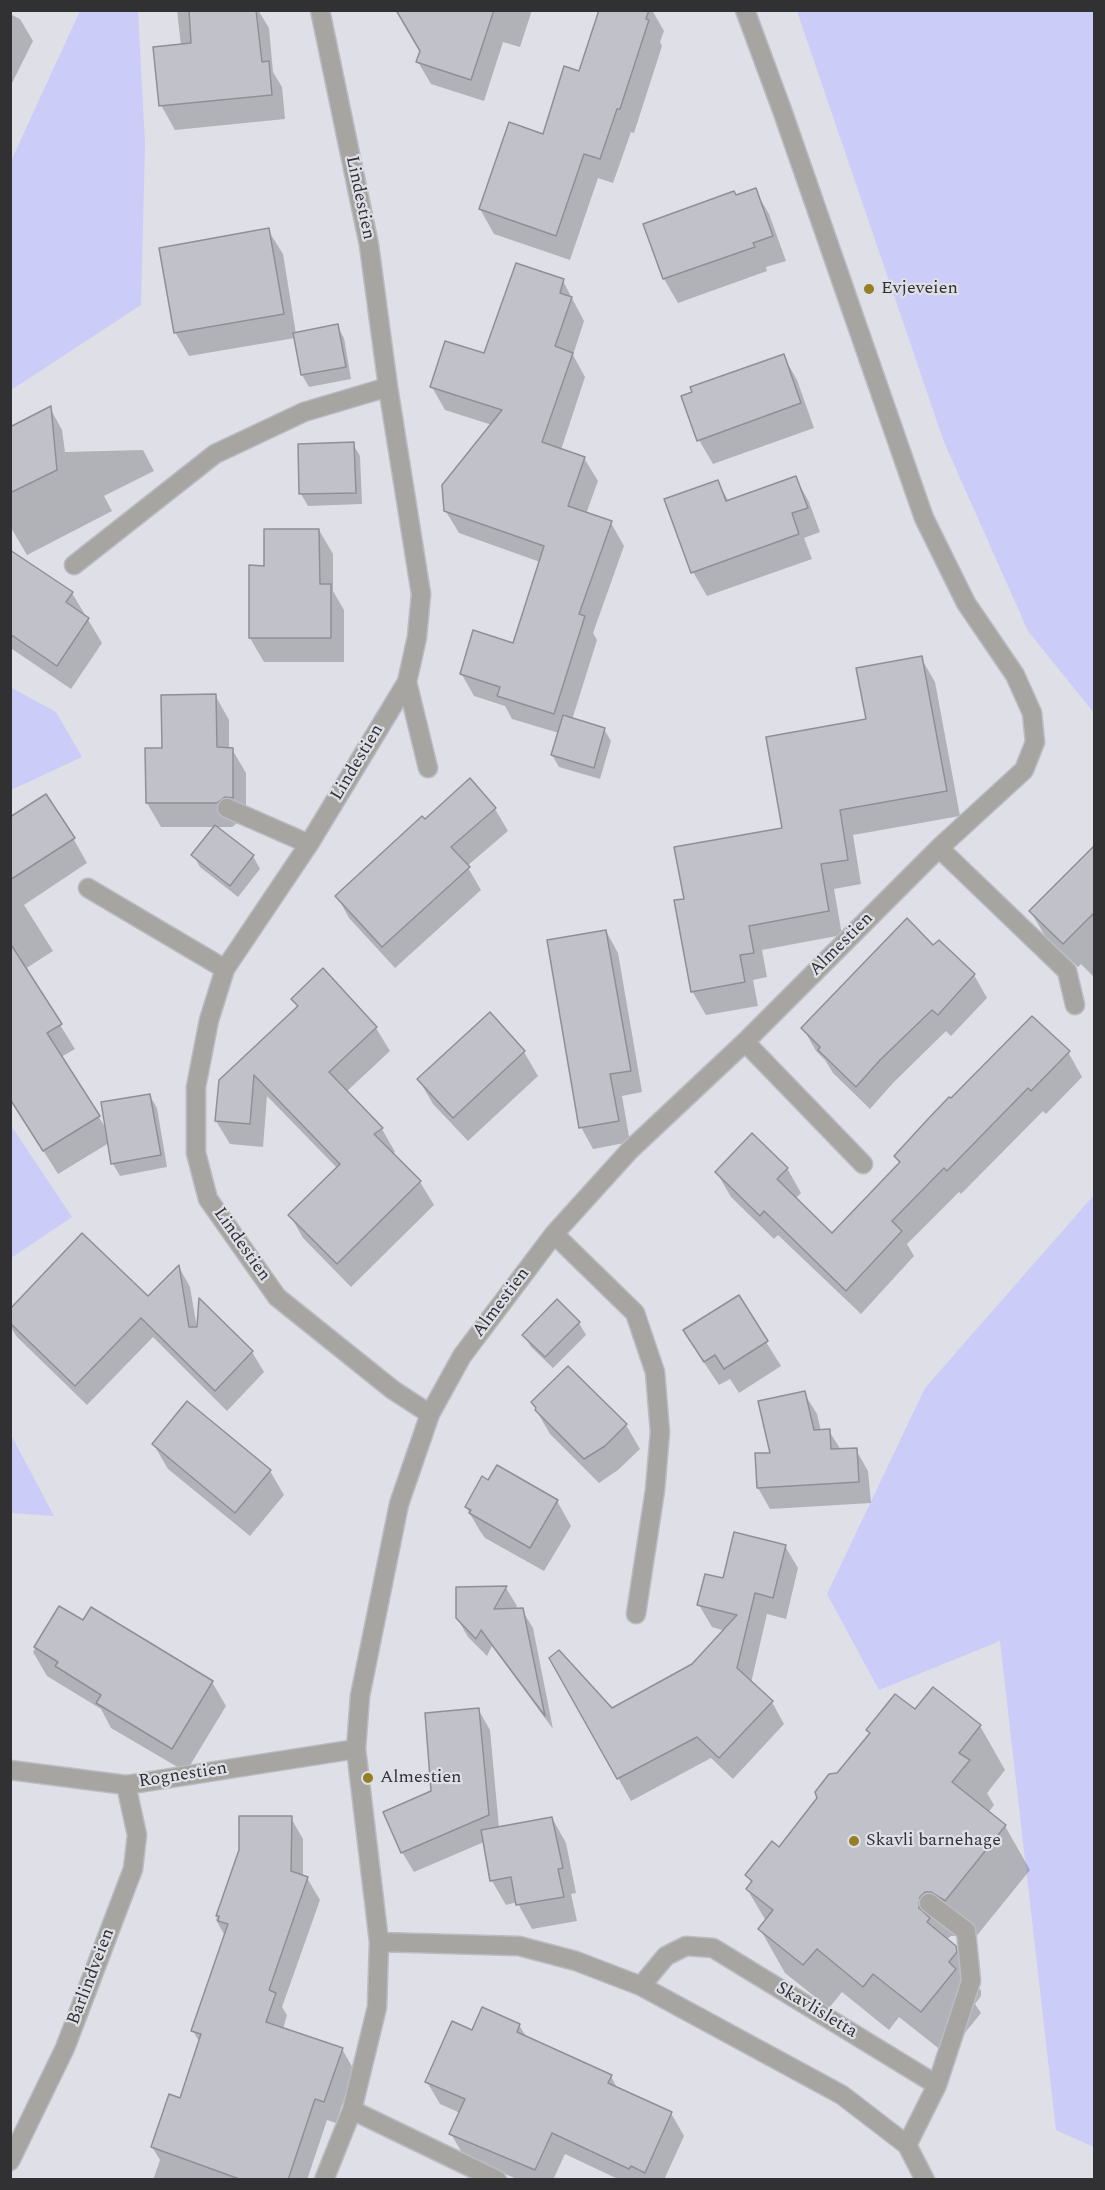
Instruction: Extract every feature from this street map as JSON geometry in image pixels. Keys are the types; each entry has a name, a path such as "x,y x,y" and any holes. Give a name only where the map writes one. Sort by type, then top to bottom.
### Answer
{"street":[{"name":"Lindestien","path":"320,10 369,245 388,387 421,594 417,637 407,682 309,844 225,969 209,1020 196,1087 196,1153 208,1199 277,1297 393,1390 430,1414"},
{"name":"Almestien","path":"324,2180 352,2110 377,2007 379,1942 356,1749 360,1696 399,1504 430,1414 462,1356 554,1234 630,1150 745,1042 939,848 1024,770 1035,742 1032,713 1015,675 966,603 924,518 745,10"},
{"path":"74,565 215,454 304,412 388,387"},
{"name":"Lindestien","path":"407,682 428,768"},
{"path":"227,808 309,844"},
{"path":"939,848 1067,971 1075,1005"},
{"path":"88,888 225,969"},
{"path":"745,1042 863,1164"},
{"path":"554,1234 635,1313 655,1372 660,1432 655,1490 636,1614"},
{"name":"Rognestien","path":"10,1770 126,1785 356,1749"},
{"name":"Barlindveien","path":"10,2161 65,2048 133,1869 136,1836 126,1785"},
{"path":"907,2145 938,2085 971,1981 966,1931 929,1903"},
{"path":"379,1942 519,1946 576,1961 641,1986 842,2095 907,2145 925,2180"},
{"name":"Skavlisletta","path":"641,1986 666,1956 686,1946 713,1948 938,2085"},
{"path":"352,2110 497,2180"}],"shaded area":[{"path":"80,11 138,11 145,144 141,305 11,390 11,161"},
{"path":"797,11 1094,11 1094,713 1028,631 944,442"},
{"path":"10,687 56,712 82,757 11,790"},
{"path":"10,1124 72,1217 11,1258 10,1258"},
{"path":"1094,1195 1094,2147 1056,2130 1000,1641 879,1690 827,1594 925,1388"},
{"path":"11,1435 54,1516 11,1513"}],"building":[{"path":"189,10 256,10 262,62 269,61 272,95 159,106 153,47 191,43"},
{"path":"396,10 494,10 471,80 416,62 420,51"},
{"path":"599,10 649,10 646,19 649,20 620,109 617,109 600,159 584,154 556,236 479,209 509,122 543,134 564,66 579,71"},
{"path":"756,188 773,236 753,243 755,247 663,279 643,224 734,191 736,195"},
{"path":"269,228 284,314 174,333 159,248"},
{"path":"516,263 564,279 560,293 572,297 555,346 573,353 542,442 585,457 568,506 612,521 579,614 585,616 554,714 497,696 500,687 460,674 473,630 513,643 544,546 444,511 442,485 502,410 430,387 445,341 484,353"},
{"path":"338,324 346,367 301,375 293,333"},
{"path":"784,354 801,403 697,441 681,396 692,392 690,387"},
{"path":"51,406 57,470 10,493 10,427"},
{"path":"354,442 356,493 299,494 298,444"},
{"path":"796,476 808,508 792,513 799,534 691,573 664,499 718,480 726,501"},
{"path":"264,529 319,529 320,584 331,584 331,638 249,638 249,565 264,566"},
{"path":"10,550 73,592 66,602 89,618 57,666 10,634"},
{"path":"922,656 947,791 840,810 848,860 821,864 829,911 749,926 754,953 740,955 745,982 691,992 674,900 684,899 674,847 782,828 766,737 866,719 856,668"},
{"path":"216,694 217,747 233,748 233,798 225,797 217,803 146,803 145,748 162,748 161,695"},
{"path":"563,715 605,728 594,768 551,755"},
{"path":"470,778 496,808 451,847 470,867 382,947 335,896 422,816 425,819"},
{"path":"46,794 75,838 10,880 10,817"},
{"path":"215,825 254,855 230,886 191,855"},
{"path":"1095,845 1095,912 1063,944 1029,911"},
{"path":"907,918 933,945 939,940 975,974 938,1015 932,1010 880,1060 856,1087 818,1050 820,1047 801,1028"},
{"path":"606,930 631,1071 610,1074 619,1121 579,1128 547,940"},
{"path":"10,943 62,1024 47,1033 100,1116 43,1151 10,1099"},
{"path":"323,968 377,1027 329,1072 383,1128 374,1134 421,1181 337,1264 288,1215 340,1164 254,1075 250,1124 215,1121 219,1080 298,1006 291,999"},
{"path":"490,1012 525,1051 453,1118 417,1079"},
{"path":"1032,1016 1070,1051 1031,1091 1028,1088 947,1171 944,1168 892,1221 902,1231 846,1291 764,1211 760,1216 715,1172 752,1133 788,1168 777,1179 832,1233 900,1162 894,1156 928,1119"},
{"path":"150,1094 161,1155 111,1164 101,1102"},
{"path":"82,1233 148,1296 179,1265 189,1327 197,1327 199,1298 253,1351 215,1391 141,1318 75,1386 10,1323 10,1309"},
{"path":"739,1295 768,1341 724,1369 715,1355 704,1362 683,1330"},
{"path":"557,1299 580,1322 545,1357 522,1335"},
{"path":"568,1366 627,1424 605,1446 584,1459 535,1410 531,1402"},
{"path":"805,1391 814,1430 830,1429 831,1449 857,1448 859,1482 757,1488 755,1453 770,1453 758,1401"},
{"path":"187,1401 271,1470 235,1513 152,1444"},
{"path":"497,1465 558,1500 530,1548 469,1513 471,1510 465,1507 482,1476 488,1480"},
{"path":"734,1532 786,1545 773,1598 755,1593 737,1668 773,1701 719,1758 697,1737 617,1779 549,1658 559,1650 612,1708 692,1664 737,1615 697,1605 705,1574 723,1578"},
{"path":"507,1586 494,1609 523,1608 545,1716 481,1630 476,1639 456,1618 456,1587"},
{"path":"59,1606 83,1620 91,1607 213,1681 172,1749 96,1703 101,1695 55,1666 58,1662 34,1647"},
{"path":"933,1687 981,1725 959,1753 970,1760 952,1782 1006,1825 945,1901 931,1892 925,1892 920,1897 919,1908 930,1918 927,1922 956,1946 957,1952 949,1962 956,1969 921,2012 873,1974 863,1987 817,1949 803,1965 758,1929 773,1910 746,1889 752,1881 745,1875 772,1841 779,1847 817,1798 815,1792 829,1774 837,1773 870,1733 866,1730 895,1694 915,1709"},
{"path":"479,1708 489,1815 401,1853 383,1812 431,1791 425,1713"},
{"path":"239,1816 292,1816 291,1871 308,1877 269,1990 276,1993 266,2022 343,2048 324,2102 315,2099 288,2180 242,2180 151,2147 169,2094 180,2098 201,2034 191,2031 228,1924 218,1921 219,1916 216,1916 239,1850"},
{"path":"552,1817 563,1868 558,1869 564,1897 516,1905 511,1877 490,1881 481,1830"},
{"path":"482,2007 520,2024 517,2032 612,2075 608,2083 672,2112 645,2173 631,2166 629,2169 552,2133 535,2170 449,2134 465,2099 425,2082 452,2021 472,2030"}],"place":[{"name":"Evjeveien","path":"869,289"},
{"name":"Almestien","path":"368,1778"},
{"name":"Skavli barnehage","path":"854,1841"}]}
